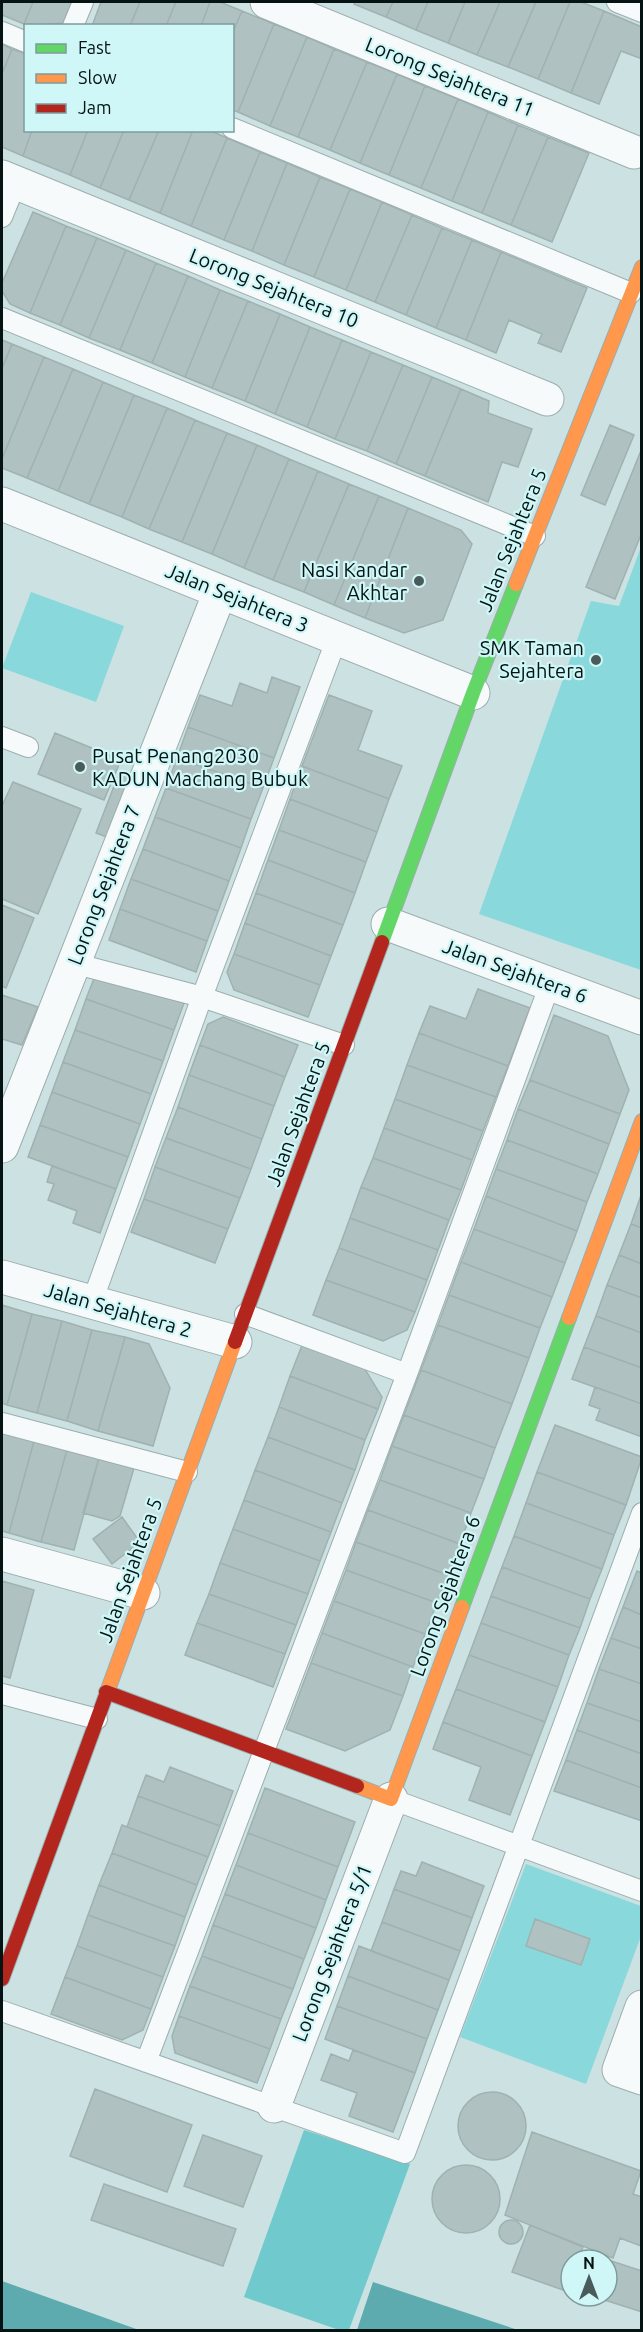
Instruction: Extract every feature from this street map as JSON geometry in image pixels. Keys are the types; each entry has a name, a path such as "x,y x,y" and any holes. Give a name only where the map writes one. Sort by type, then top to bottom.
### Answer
{"street":[{"name":"Lorong Sejahtera 11","path":"267,2 634,152"},
{"name":"Lorong Sejahtera 10","path":"9,180 547,399"},
{"name":"Jalan Sejahtera 5","path":"2,1974 473,693 642,267"},
{"name":"Jalan Sejahtera 3","path":"2,504 473,693"},
{"name":"Lorong Sejahtera 7","path":"2,1146 220,592"},
{"name":"Jalan Sejahtera 6","path":"388,924 642,1018"},
{"name":"Lorong Sejahtera 6","path":"391,1799 642,1121"},
{"name":"Jalan Sejahtera 2","path":"2,1277 92,1302 240,1328"},
{"path":"2,1554 143,1593"},
{"path":"106,1692 391,1799"},
{"name":"Lorong Sejahtera 5/1","path":"274,2106 391,1799"},
{"path":"642,2007 619,2070 642,2078"}],"lane":[{"path":"74,24 83,2"},
{"path":"617,2 642,12"},
{"path":"2,32 24,41"},
{"path":"234,129 631,293"},
{"path":"2,217 9,180"},
{"path":"2,318 535,536"},
{"path":"92,1302 202,998 337,638"},
{"path":"2,737 28,747"},
{"path":"73,963 202,998 344,1045"},
{"path":"146,2062 407,1374 550,984"},
{"path":"240,1328 407,1374"},
{"path":"2,1423 187,1472"},
{"path":"2,2010 405,2153 642,1514"},
{"path":"2,1694 97,1719"},
{"path":"391,1799 642,1891"}],"shaded area":[{"name":"SMK Taman Sejahtera","path":"641,547 641,970 479,914 591,601 619,606"},
{"path":"31,592 124,626 96,702 2,668"},
{"path":"526,1864 641,1906 641,1936 586,2084 460,2037"},
{"path":"304,2130 410,2164 349,2330 339,2330 244,2297"},
{"path":"2,2281 139,2330 2,2330"},
{"path":"373,2282 518,2330 357,2330"}],"building":[{"path":"2,2 33,2 24,24 2,15"},
{"path":"33,2 72,2 63,23 24,24"},
{"path":"101,2 140,2 131,24 93,24"},
{"path":"140,2 176,2 167,24 131,24"},
{"path":"176,2 210,2 202,24 167,24"},
{"path":"210,2 220,2 242,11 234,29 234,24 202,24"},
{"path":"355,2 393,2 386,17 354,4"},
{"path":"393,2 428,2 416,30 386,17"},
{"path":"428,2 465,2 448,43 416,30"},
{"path":"465,2 500,2 477,55 448,43"},
{"path":"500,2 536,2 508,67 477,55"},
{"path":"536,2 570,2 538,79 508,67"},
{"path":"570,2 581,2 604,11 571,93 538,79"},
{"path":"242,11 274,24 238,112 234,111 234,29"},
{"path":"604,11 642,27 642,59 621,51 599,104 571,93"},
{"path":"274,24 307,37 270,126 238,112"},
{"path":"307,37 334,49 298,137 270,126"},
{"path":"2,44 12,49 2,74"},
{"path":"12,49 24,53 24,132 31,132 23,156 2,147 2,74"},
{"path":"334,49 367,62 330,150 298,137"},
{"path":"367,62 397,74 360,163 330,150"},
{"path":"397,74 425,86 389,175 360,163"},
{"path":"425,86 458,99 421,188 389,175"},
{"path":"458,99 488,112 452,201 421,188"},
{"path":"488,112 518,125 482,213 452,201"},
{"path":"518,125 548,137 511,225 482,213"},
{"path":"31,132 87,132 70,175 23,156"},
{"path":"87,132 123,132 100,188 70,175"},
{"path":"123,132 158,132 129,200 100,188"},
{"path":"158,132 192,132 160,213 129,200"},
{"path":"192,132 214,132 227,138 191,226 160,213"},
{"path":"548,137 589,153 552,242 511,225"},
{"path":"227,138 260,152 224,240 191,226"},
{"path":"260,152 287,163 252,251 224,240"},
{"path":"287,163 320,177 284,265 252,251"},
{"path":"320,177 350,189 314,277 284,265"},
{"path":"350,189 382,202 346,290 314,277"},
{"path":"382,202 412,215 375,302 346,290"},
{"path":"33,212 66,226 30,313 10,304 2,291 2,283"},
{"path":"412,215 442,228 406,315 375,302"},
{"path":"66,226 97,238 60,325 30,313"},
{"path":"442,228 472,240 436,328 406,315"},
{"path":"97,238 126,250 89,338 60,325"},
{"path":"472,240 501,252 466,340 436,328"},
{"path":"126,250 156,263 120,350 89,338"},
{"path":"501,252 587,288 561,352 538,343 542,334 509,320 496,353 466,340"},
{"path":"156,263 188,276 152,363 120,350"},
{"path":"188,276 220,290 185,377 152,363"},
{"path":"220,290 248,301 212,388 185,377"},
{"path":"248,301 280,314 245,401 212,388"},
{"path":"280,314 310,327 275,414 245,401"},
{"path":"310,327 342,340 307,427 275,414"},
{"path":"2,340 12,344 2,369"},
{"path":"342,340 371,352 335,439 307,427"},
{"path":"12,344 44,357 2,459 2,369"},
{"path":"371,352 403,365 367,451 335,439"},
{"path":"44,357 73,369 27,478 2,468 2,459"},
{"path":"403,365 432,377 396,464 367,451"},
{"path":"73,369 103,382 58,491 27,478"},
{"path":"432,377 461,389 425,476 396,464"},
{"path":"103,382 134,395 89,504 58,491"},
{"path":"461,389 489,401 488,413 532,429 518,467 502,462 488,502 425,476"},
{"path":"134,395 167,408 122,517 89,504"},
{"path":"167,408 195,420 149,529 122,517"},
{"path":"195,420 227,433 182,542 149,529"},
{"path":"610,425 634,435 605,505 581,495"},
{"path":"227,433 257,445 212,554 182,542"},
{"path":"257,445 289,459 244,568 212,554"},
{"path":"642,448 642,532 615,599 586,587"},
{"path":"289,459 318,471 273,580 244,568"},
{"path":"318,471 349,484 304,592 273,580"},
{"path":"349,484 379,496 334,605 304,592"},
{"path":"379,496 408,508 365,618 334,605"},
{"name":"Nasi Kandar Akhtar","path":"408,508 461,530 472,544 443,620 404,633 365,618"},
{"path":"272,677 300,687 274,758 188,727 200,695 232,706 240,683 267,693"},
{"path":"329,695 372,711 358,750 402,766 389,799 302,766"},
{"path":"188,727 274,758 263,788 177,758"},
{"name":"Pusat Penang2030 KADUN Machang Bubuk","path":"55,733 121,760 104,800 38,774"},
{"path":"177,758 263,788 251,819 166,788"},
{"path":"302,766 389,799 377,832 290,799"},
{"path":"119,773 131,777 107,837 96,833"},
{"path":"13,782 81,809 38,914 2,899 2,806"},
{"path":"166,788 251,819 241,848 155,817"},
{"path":"290,799 377,832 366,862 279,830"},
{"path":"155,817 241,848 229,881 143,849"},
{"path":"279,830 366,862 355,893 268,860"},
{"path":"143,849 229,881 218,911 131,879"},
{"path":"268,860 355,893 343,925 256,893"},
{"path":"131,879 218,911 207,941 120,909"},
{"path":"256,893 343,925 331,956 245,923"},
{"path":"2,905 34,918 6,988 2,986"},
{"path":"120,909 207,941 196,972 109,940"},
{"path":"245,923 331,956 320,985 234,954"},
{"path":"234,954 320,985 308,1017 234,990 227,972"},
{"path":"95,976 184,1003 174,1030 86,999"},
{"path":"478,989 530,1008 508,1066 419,1033 430,1006 466,1019"},
{"path":"2,995 38,1007 22,1045 2,1039"},
{"path":"86,999 174,1030 163,1061 75,1030"},
{"path":"554,1015 608,1036 629,1090 620,1114 530,1080"},
{"path":"223,1017 298,1045 285,1077 200,1045 208,1024"},
{"path":"75,1030 163,1061 151,1094 63,1062"},
{"path":"419,1033 508,1066 496,1097 407,1065"},
{"path":"200,1045 285,1077 274,1106 189,1075"},
{"path":"63,1062 151,1094 140,1124 52,1092"},
{"path":"407,1065 496,1097 483,1131 395,1099"},
{"path":"189,1075 274,1106 262,1139 178,1107"},
{"path":"530,1080 620,1114 609,1144 518,1109"},
{"path":"52,1092 140,1124 128,1157 40,1125"},
{"path":"395,1099 483,1131 472,1160 384,1128"},
{"path":"178,1107 262,1139 251,1169 166,1138"},
{"path":"518,1109 609,1144 598,1174 507,1140"},
{"path":"40,1125 128,1157 116,1189 28,1157"},
{"path":"384,1128 472,1160 461,1190 373,1158"},
{"path":"166,1138 251,1169 240,1198 155,1167"},
{"path":"507,1140 598,1174 587,1202 496,1169"},
{"path":"373,1158 461,1190 449,1220 361,1187"},
{"path":"52,1166 116,1189 100,1233 73,1223 77,1211 48,1200 54,1184 47,1182"},
{"path":"155,1167 240,1198 228,1229 144,1199"},
{"path":"496,1169 587,1202 577,1231 486,1196"},
{"path":"361,1187 449,1220 438,1250 350,1218"},
{"path":"642,1195 642,1228 631,1224"},
{"path":"486,1196 577,1231 565,1263 474,1229"},
{"path":"144,1199 228,1229 215,1263 131,1232"},
{"path":"350,1218 438,1250 427,1280 339,1248"},
{"path":"631,1224 642,1228 642,1264 619,1255"},
{"path":"474,1229 565,1263 552,1297 461,1262"},
{"path":"339,1248 427,1280 415,1312 326,1280"},
{"path":"619,1255 642,1264 642,1298 607,1285"},
{"path":"461,1262 552,1297 540,1328 449,1295"},
{"path":"326,1280 415,1312 407,1330 383,1341 313,1315"},
{"path":"607,1285 642,1298 642,1333 596,1316"},
{"path":"449,1295 540,1328 529,1358 438,1325"},
{"path":"2,1305 32,1314 7,1405 2,1403"},
{"path":"32,1314 62,1321 37,1413 7,1405"},
{"path":"596,1316 642,1333 642,1368 584,1347"},
{"path":"62,1321 92,1330 67,1421 37,1413"},
{"path":"438,1325 529,1358 512,1404 421,1370"},
{"path":"92,1330 125,1337 98,1431 67,1421"},
{"path":"125,1337 149,1344 170,1388 153,1446 98,1431"},
{"path":"303,1343 363,1366 382,1397 378,1409 290,1376"},
{"path":"584,1347 642,1368 642,1404 572,1379"},
{"path":"421,1370 512,1404 495,1448 404,1415"},
{"path":"290,1376 378,1409 365,1440 279,1407"},
{"path":"595,1387 642,1404 642,1437 596,1420 600,1409 589,1405"},
{"path":"279,1407 365,1440 355,1470 268,1437"},
{"path":"404,1415 495,1448 484,1479 392,1446"},
{"path":"555,1425 642,1457 626,1505 537,1472"},
{"path":"2,1433 34,1441 9,1533 2,1531"},
{"path":"268,1437 355,1470 342,1503 255,1470"},
{"path":"34,1441 67,1450 41,1542 9,1533"},
{"path":"392,1446 484,1479 471,1513 380,1480"},
{"path":"67,1450 99,1458 74,1550 41,1542"},
{"path":"99,1458 134,1468 120,1516 112,1521 83,1513"},
{"path":"255,1470 342,1503 331,1532 244,1500"},
{"path":"537,1472 626,1505 614,1535 526,1503"},
{"path":"380,1480 471,1513 460,1544 368,1510"},
{"path":"244,1500 331,1532 320,1561 233,1529"},
{"path":"526,1503 614,1535 602,1569 514,1536"},
{"path":"368,1510 460,1544 448,1575 356,1542"},
{"path":"122,1517 140,1542 112,1564 93,1539"},
{"path":"233,1529 320,1561 308,1594 220,1563"},
{"path":"514,1536 602,1569 590,1599 502,1567"},
{"path":"356,1542 448,1575 437,1603 346,1570"},
{"path":"220,1563 308,1594 296,1625 209,1594"},
{"path":"502,1567 590,1599 580,1628 491,1596"},
{"path":"346,1570 437,1603 425,1634 334,1601"},
{"path":"637,1571 642,1573 642,1615 623,1607"},
{"path":"2,1581 34,1590 10,1678 2,1676"},
{"path":"209,1594 296,1625 285,1654 197,1623"},
{"path":"491,1596 580,1628 569,1655 481,1623"},
{"path":"334,1601 425,1634 413,1667 322,1633"},
{"path":"623,1607 642,1615 642,1649 611,1638"},
{"path":"197,1623 285,1654 273,1687 185,1655"},
{"path":"481,1623 569,1655 558,1687 469,1655"},
{"path":"322,1633 413,1667 403,1696 311,1663"},
{"path":"611,1638 642,1649 642,1684 599,1669"},
{"path":"469,1655 558,1687 545,1722 456,1689"},
{"path":"311,1663 403,1696 390,1730 345,1751 286,1729"},
{"path":"599,1669 642,1684 642,1722 587,1703"},
{"path":"456,1689 545,1722 532,1756 443,1722"},
{"path":"587,1703 642,1722 642,1754 577,1730"},
{"path":"443,1722 532,1756 510,1815 469,1800 481,1767 433,1749"},
{"path":"577,1730 642,1754 642,1788 566,1760"},
{"path":"566,1760 642,1788 642,1821 554,1791"},
{"path":"170,1767 233,1791 220,1826 138,1796 146,1775 164,1782"},
{"path":"265,1788 355,1822 338,1867 248,1833"},
{"path":"138,1796 220,1826 208,1857 127,1827"},
{"path":"122,1825 208,1857 197,1885 112,1853"},
{"path":"248,1833 338,1867 326,1900 236,1865"},
{"path":"112,1853 197,1885 185,1917 99,1885"},
{"path":"422,1862 484,1886 472,1918 394,1889 401,1871 416,1876"},
{"path":"236,1865 326,1900 316,1928 225,1894"},
{"path":"99,1885 185,1917 175,1946 88,1915"},
{"path":"394,1889 472,1918 460,1951 382,1922"},
{"path":"225,1894 316,1928 304,1959 213,1925"},
{"path":"88,1915 175,1946 163,1977 77,1946"},
{"path":"535,1919 590,1939 581,1965 526,1946"},
{"path":"382,1922 460,1951 449,1980 371,1951"},
{"path":"213,1925 304,1959 293,1989 202,1956"},
{"path":"77,1946 163,1977 151,2009 65,1977"},
{"path":"359,1946 449,1980 438,2010 348,1976"},
{"path":"202,1956 293,1989 281,2019 190,1986"},
{"path":"348,1976 438,2010 427,2039 337,2006"},
{"path":"65,1977 151,2009 143,2030 122,2040 51,2014"},
{"path":"190,1986 281,2019 270,2049 179,2016"},
{"path":"337,2006 427,2039 415,2073 325,2039"},
{"path":"179,2016 270,2049 257,2083 175,2053 172,2036"},
{"path":"353,2050 415,2073 393,2132 349,2116 357,2093 321,2080 331,2054 349,2061"},
{"path":"95,2089 192,2125 167,2192 70,2156"},
{"path":"492,2092 505,2095 516,2102 523,2113 526,2126 523,2139 516,2150 505,2157 492,2160 479,2157 468,2150 461,2139 458,2126 461,2113 468,2102 479,2095"},
{"path":"532,2132 641,2171 633,2194 642,2197 641,2246 620,2238 616,2248 588,2248 505,2215"},
{"path":"203,2135 262,2156 243,2207 184,2186"},
{"path":"466,2165 479,2168 490,2175 497,2186 500,2199 497,2212 490,2223 479,2230 466,2233 453,2230 442,2223 435,2212 432,2199 435,2186 442,2175 453,2168"},
{"path":"104,2184 236,2229 223,2266 91,2220"},
{"path":"511,2220 516,2221 522,2227 522,2237 516,2243 511,2244 506,2243 500,2237 499,2232 500,2227 506,2221"},
{"path":"530,2225 583,2247 559,2248 559,2289 512,2272"},
{"path":"619,2263 642,2271 642,2312 619,2305"}],"traffic: fast":[{"path":"382,942 473,693 516,584"},
{"path":"462,1607 569,1318"}],"traffic: slow":[{"path":"516,584 642,267"},
{"path":"569,1318 642,1121"},
{"path":"105,1698 235,1342"},
{"path":"357,1786 391,1799 462,1607"}],"traffic: jam":[{"path":"235,1342 382,942"},
{"path":"106,1692 357,1786"},
{"path":"2,1979 105,1698"}],"place":[{"name":"Nasi Kandar Akhtar","path":"419,581"},
{"name":"SMK Taman Sejahtera","path":"596,660"},
{"name":"Pusat Penang2030 KADUN Machang Bubuk","path":"80,767"}]}
